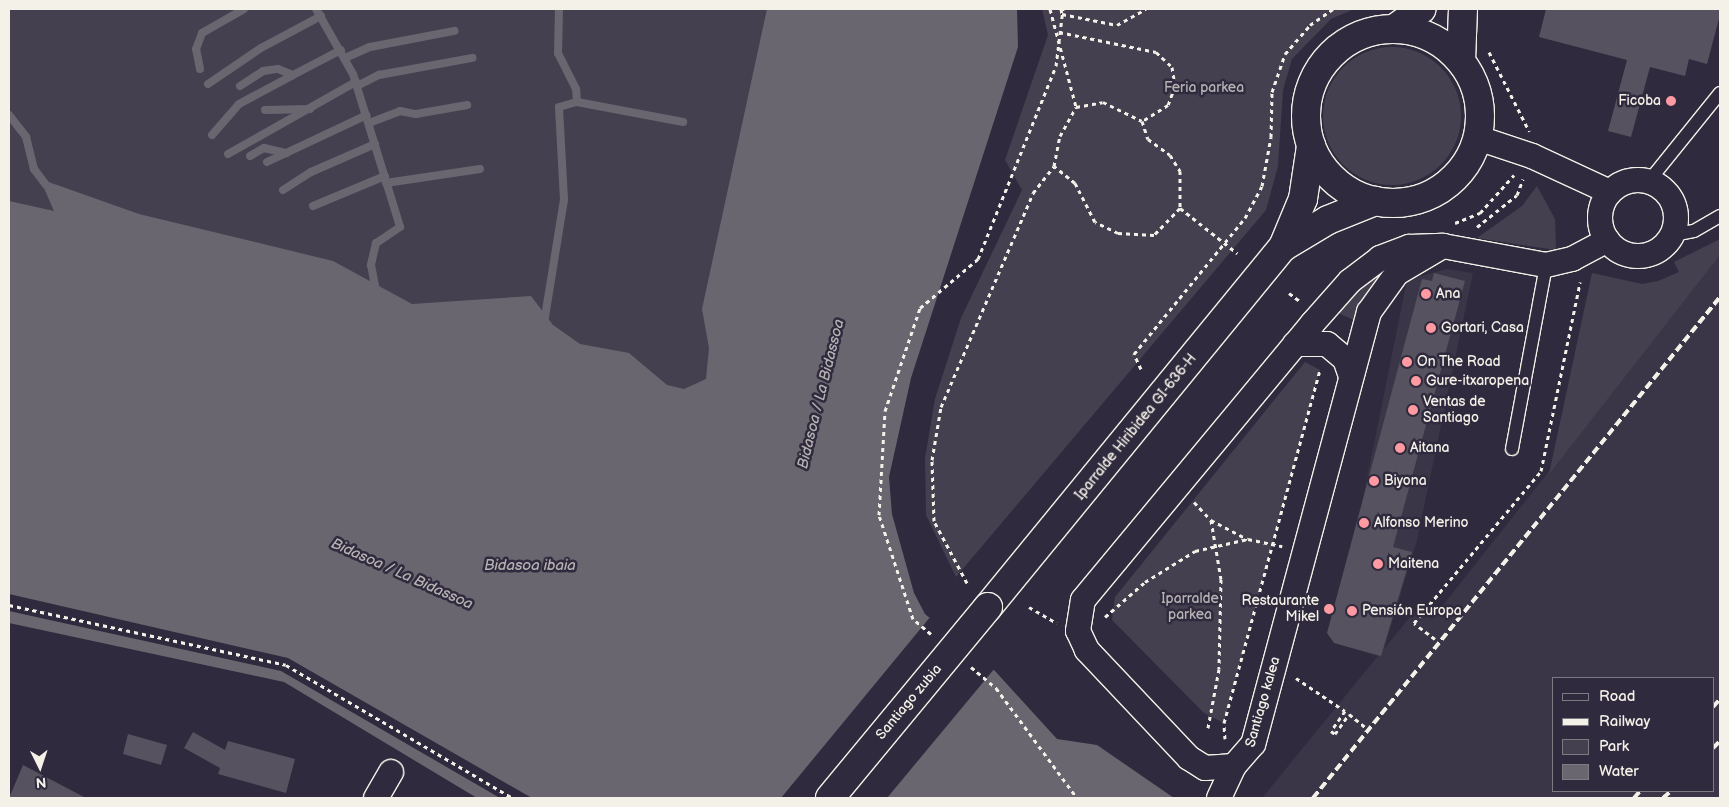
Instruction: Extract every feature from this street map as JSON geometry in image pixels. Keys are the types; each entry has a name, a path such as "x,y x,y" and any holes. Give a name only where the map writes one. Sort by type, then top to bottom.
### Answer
{"main road":[{"name":"Iparralde Hiribidea GI-636-H","path":"988,607 1283,247 1303,199 1311,146 1306,104 1322,65 1354,38 1394,29 1422,9"},
{"name":"Iparralde Hiribidea GI-636-H","path":"1461,61 1463,9"},
{"name":"Iparralde Hiribidea GI-636-H","path":"1283,247 1328,220 1375,201 1404,202 1439,190 1456,176 1478,138 1479,98 1461,61 1431,37 1394,29"},
{"name":"Iparralde Hiribidea GI-636-H","path":"1311,146 1336,181 1375,201"},
{"name":"Santiago zubia","path":"830,798 988,607"}],"street":[{"path":"1478,138 1521,152 1610,192"},
{"path":"1628,181 1649,181 1661,187 1673,202 1677,222 1673,235 1655,253 1642,256 1616,250 1607,240 1600,216 1610,192 1628,181"},
{"path":"1227,768 1205,768 1189,758 1087,650 1077,616 1083,600 1295,344 1350,281 1380,258 1444,237 1546,265 1572,260 1607,240"},
{"name":"Santiago kalea","path":"1219,798 1227,768 1253,744 1351,376 1377,295 1397,272 1444,237"},
{"path":"1295,344 1319,342 1336,350 1351,376"},
{"path":"376,798 391,772"}],"lane":[{"path":"1649,181 1720,93"},
{"path":"1673,235 1694,231 1720,216"},
{"path":"1512,449 1546,265"}],"path":[{"path":"967,583 934,521 932,460 941,407 1033,193 1054,166 1060,136 1076,108 1059,32 1050,9"},
{"path":"936,638 913,619 879,515 885,411 920,308 978,259 1056,66 1062,9"},
{"path":"1062,14 1117,25 1146,9"},
{"path":"1141,369 1134,354 1246,218 1262,186 1271,138 1272,92 1285,54 1310,25 1333,9"},
{"path":"1059,32 1156,52 1172,67 1175,86 1168,105 1142,121"},
{"path":"1444,237 1480,213 1512,182 1530,127 1510,100 1488,45"},
{"path":"1054,166 1076,183 1095,222 1118,233 1154,235 1180,208 1180,171 1170,155 1148,139 1142,121 1102,102 1076,108"},
{"path":"1469,233 1517,195 1524,176"},
{"path":"1180,208 1237,253"},
{"path":"1227,768 1224,723 1320,370 1336,350"},
{"path":"1190,498 1211,520 1248,539 1284,547"},
{"path":"1208,728 1219,669 1221,580 1211,520"},
{"path":"1103,619 1145,582 1214,544 1248,539"},
{"path":"9,605 286,665 513,798"},
{"path":"1029,607 1059,624"},
{"path":"966,663 996,688 1077,798"},
{"path":"1296,677 1345,711 1332,731 1336,734 1348,714 1365,727"}],"shaded area":[{"path":"1720,255 1720,798 1262,798 1378,656 1334,643 1407,280 1446,269 1473,273 1417,540 1384,649 1419,606 1432,619"}],"green space":[{"path":"9,9 791,9 719,427 9,224"},
{"name":"Feria parkea","path":"1042,9 1354,9 1331,19 1292,59 1283,90 1278,166 1266,210 956,577 926,515 925,458 935,399 961,318 1022,190 1005,160 1048,35"},
{"path":"1392,47 1406,48 1419,52 1441,67 1456,89 1460,102 1460,130 1456,143 1441,165 1419,180 1406,184 1392,185 1378,184 1365,180 1343,165 1328,143 1324,130 1323,116 1324,102 1328,89 1343,67 1365,52 1378,48"},
{"path":"1537,186 1555,219 1556,250 1477,238 1522,206"},
{"path":"1720,239 1720,255 1549,474 1592,273 1642,284 1658,281 1679,272 1674,262"},
{"path":"1388,263 1359,322 1333,311"},
{"name":"Iparralde parkea","path":"1305,362 1320,370 1224,723 1204,713 1112,620 1115,597"}],"water":[{"name":"Bidasoa ibaia","path":"767,9 1017,9 1018,47 911,378 889,477 892,514 914,593 925,614 995,671 1057,739 1097,745 1174,798 477,798 284,682 9,623 9,201 54,211 40,179 139,214 333,261 412,304 531,296 553,325 580,344 629,353 667,385 684,389 706,379 709,348 702,309"}],"pier":[{"path":"9,594 288,658 532,798 500,798 281,671 9,611"},
{"path":"931,616 995,668 887,798 781,798"}],"building":[{"path":"1546,9 1720,9 1720,15 1707,64 1689,59 1685,76 1650,67 1631,137 1608,131 1627,60 1539,37"},
{"name":"Ventas de Santiago","path":"1434,273 1465,281 1393,547 1412,552 1381,656 1334,643 1327,633 1422,279 1432,281"},
{"path":"193,732 225,750 228,741 295,759 286,793 218,774 220,768 184,748"},
{"path":"128,734 167,745 161,765 123,754"},
{"path":"23,765 86,798 9,798"}],"waterway":[{"path":"200,69 196,49 202,33 244,9"},
{"path":"316,9 353,74 400,227 376,243 371,265 376,290"},
{"path":"544,323 564,200 559,107 577,102 576,89 558,53 559,9"},
{"path":"208,84 261,48 321,16"},
{"path":"345,58 370,47 454,31"},
{"path":"240,86 263,71 278,69 293,75 341,50"},
{"path":"357,86 379,75 472,58"},
{"path":"212,135 239,104 293,75"},
{"path":"228,154 356,82"},
{"path":"577,102 683,122"},
{"path":"369,123 400,111 416,114 467,105"},
{"path":"265,110 310,109"},
{"path":"9,115 26,137 34,169 46,185"},
{"path":"267,162 367,115"},
{"path":"283,190 311,172 375,144"},
{"path":"250,156 264,148 286,153"},
{"path":"386,183 480,169"},
{"path":"313,206 385,176"}],"railway":[{"path":"1313,798 1720,297"},
{"path":"1714,706 1720,699"},
{"path":"1714,747 1720,741"},
{"path":"1634,798 1639,792"},
{"path":"1663,798 1670,792"}],"place":[{"name":"Ficoba","path":"1671,101"},
{"name":"Ana","path":"1426,294"},
{"name":"Gortari, Casa","path":"1431,328"},
{"name":"On The Road","path":"1407,362"},
{"name":"Gure-itxaropena","path":"1416,381"},
{"name":"Ventas de Santiago","path":"1413,410"},
{"name":"Aitana","path":"1400,448"},
{"name":"Biyona","path":"1374,481"},
{"name":"Alfonso Merino","path":"1364,523"},
{"name":"Maitena","path":"1378,564"},
{"name":"Restaurante Mikel","path":"1329,609"},
{"name":"Pensión Europa","path":"1352,611"}],"water label":[{"name":"Bidasoa / La Bidassoa","path":"821,394"},
{"name":"Bidasoa / La Bidassoa","path":"402,574"}]}
